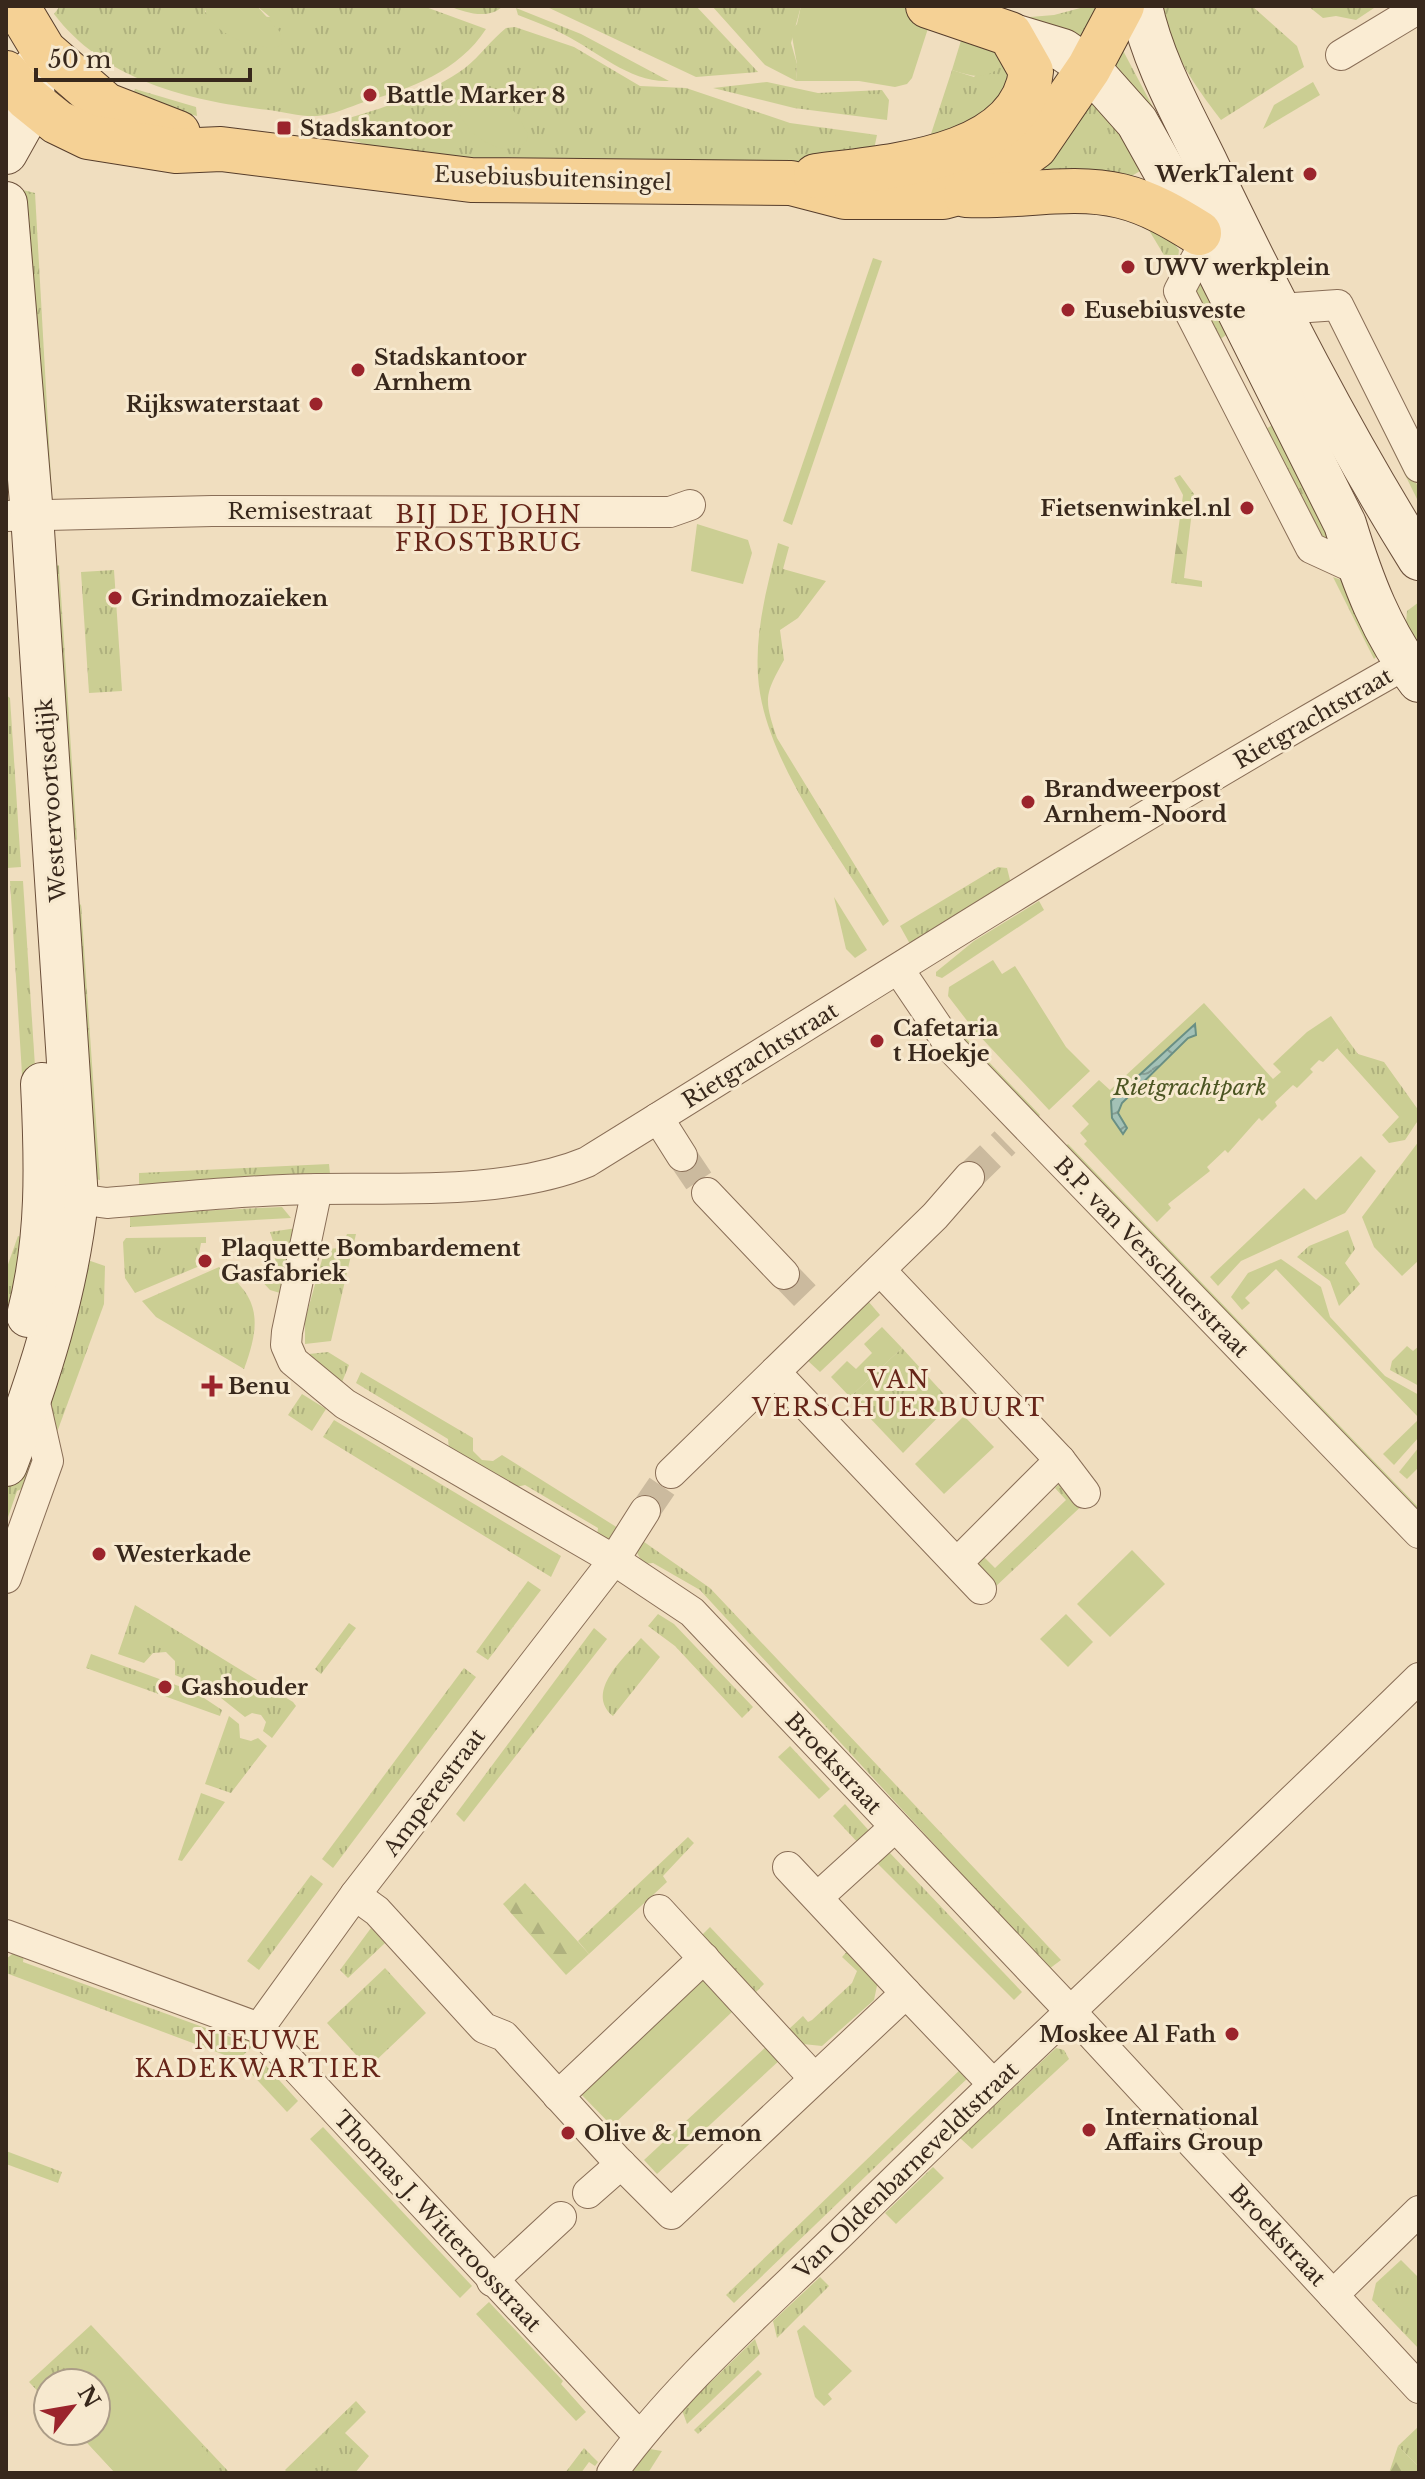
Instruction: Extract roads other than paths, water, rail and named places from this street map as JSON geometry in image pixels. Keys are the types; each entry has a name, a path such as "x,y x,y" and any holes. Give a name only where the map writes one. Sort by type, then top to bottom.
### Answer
{"main road":[{"name":"Eusebiusbuitensingel","path":"791,183 845,197 959,194 980,187 1035,147 1089,68 1122,6"},
{"path":"1141,6 1159,62 1280,309 1378,496 1419,559"},
{"path":"931,7 1063,50 1089,68 1137,122 1202,238 1345,524 1359,570 1377,612 1412,672"},
{"name":"Eusebiusbuitensingel","path":"22,16 26,87 57,122 97,121 176,151 221,149 471,180 791,183 931,157 967,147 1013,113 1030,82 1027,59 1010,34"},
{"path":"6,153 26,87"},
{"path":"6,181 13,169 52,141 97,121"},
{"path":"959,194 998,197 1092,191 1120,196 1165,212 1202,238"},
{"name":"Westervoortsedijk","path":"6,203 15,518 62,1189 72,1247 20,1390 6,1465"},
{"path":"1377,612 1379,596 1386,588 1401,577 1419,575"},
{"name":"Westervoortsedijk","path":"20,1390 19,1313 43,1235 62,1189"}],"street":[{"path":"1341,55 1419,8"},
{"path":"1280,309 1338,305 1419,467"},
{"name":"Remisestraat","path":"15,518 212,511 670,512 690,505"},
{"name":"Rietgrachtstraat","path":"62,1189 107,1203 317,1189 448,1186 542,1177 587,1162 1150,812 1412,672"},
{"name":"B.P. van Verschuerstraat","path":"899,970 1014,1133 1419,1533"},
{"path":"658,1118 682,1156"},
{"path":"671,1473 775,1372 821,1312 880,1270 969,1177"},
{"name":"Broekstraat","path":"317,1189 287,1332 286,1345 293,1361 345,1404 614,1560 692,1612 1072,2013 1419,2388"},
{"path":"707,1193 784,1274"},
{"path":"880,1270 1060,1460 1085,1493"},
{"path":"775,1372 981,1589"},
{"name":"Westervoortsedijk","path":"6,1578 48,1461 20,1390"},
{"path":"957,1563 1060,1460"},
{"name":"Ampèrestraat","path":"259,2028 355,1895 614,1560 645,1511"},
{"name":"Van Oldenbarneveldtstraat","path":"612,2473 639,2436 993,2084 1072,2013 1419,1678"},
{"path":"818,1897 895,1827"},
{"path":"788,1867 993,2084"},
{"path":"355,1895 377,1911 484,2028 504,2036 671,2214 813,2077 906,1993"},
{"path":"659,1910 813,2077"},
{"name":"Thomas J. Witteroosstraat","path":"6,1935 259,2028 639,2436"},
{"path":"558,2096 704,1958"},
{"path":"588,2193 621,2164"},
{"path":"1333,2295 1419,2211"},
{"path":"492,2281 561,2217"}],"water":[{"path":"1195,1024 1196,1035 1188,1038 1122,1103 1118,1113 1127,1128 1123,1134 1112,1118 1111,1101"}],"tunnel":[{"path":"969,1177 1005,1142"},
{"path":"682,1156 707,1193"},
{"path":"784,1274 813,1304"},
{"path":"645,1511 671,1473"}],"place":[{"name":"Battle Marker 8","path":"370,95"},
{"name":"Stadskantoor","path":"284,128"},
{"name":"WerkTalent","path":"1310,174"},
{"name":"UWV werkplein","path":"1128,267"},
{"name":"Eusebiusveste","path":"1068,310"},
{"name":"Stadskantoor Arnhem","path":"358,370"},
{"name":"Rijkswaterstaat","path":"316,404"},
{"name":"Fietsenwinkel.nl","path":"1247,508"},
{"name":"Grindmozaïeken","path":"115,598"},
{"name":"Brandweerpost Arnhem-Noord","path":"1028,802"},
{"name":"Cafetaria t Hoekje","path":"877,1041"},
{"name":"Plaquette Bombardement Gasfabriek","path":"205,1261"},
{"name":"Benu","path":"212,1386"},
{"name":"Westerkade","path":"99,1554"},
{"name":"Gashouder","path":"165,1687"},
{"name":"Moskee Al Fath","path":"1232,2034"},
{"name":"International Affairs Group","path":"1089,2130"},
{"name":"Olive & Lemon","path":"568,2133"}],"district":[{"name":"BIJ DE JOHN FROSTBRUG","path":"489,529"},
{"name":"VAN VERSCHUERBUURT","path":"899,1394"},
{"name":"NIEUWE KADEKWARTIER","path":"258,2055"}],"park label":[{"name":"Rietgrachtpark","path":"1190,1087"}]}
